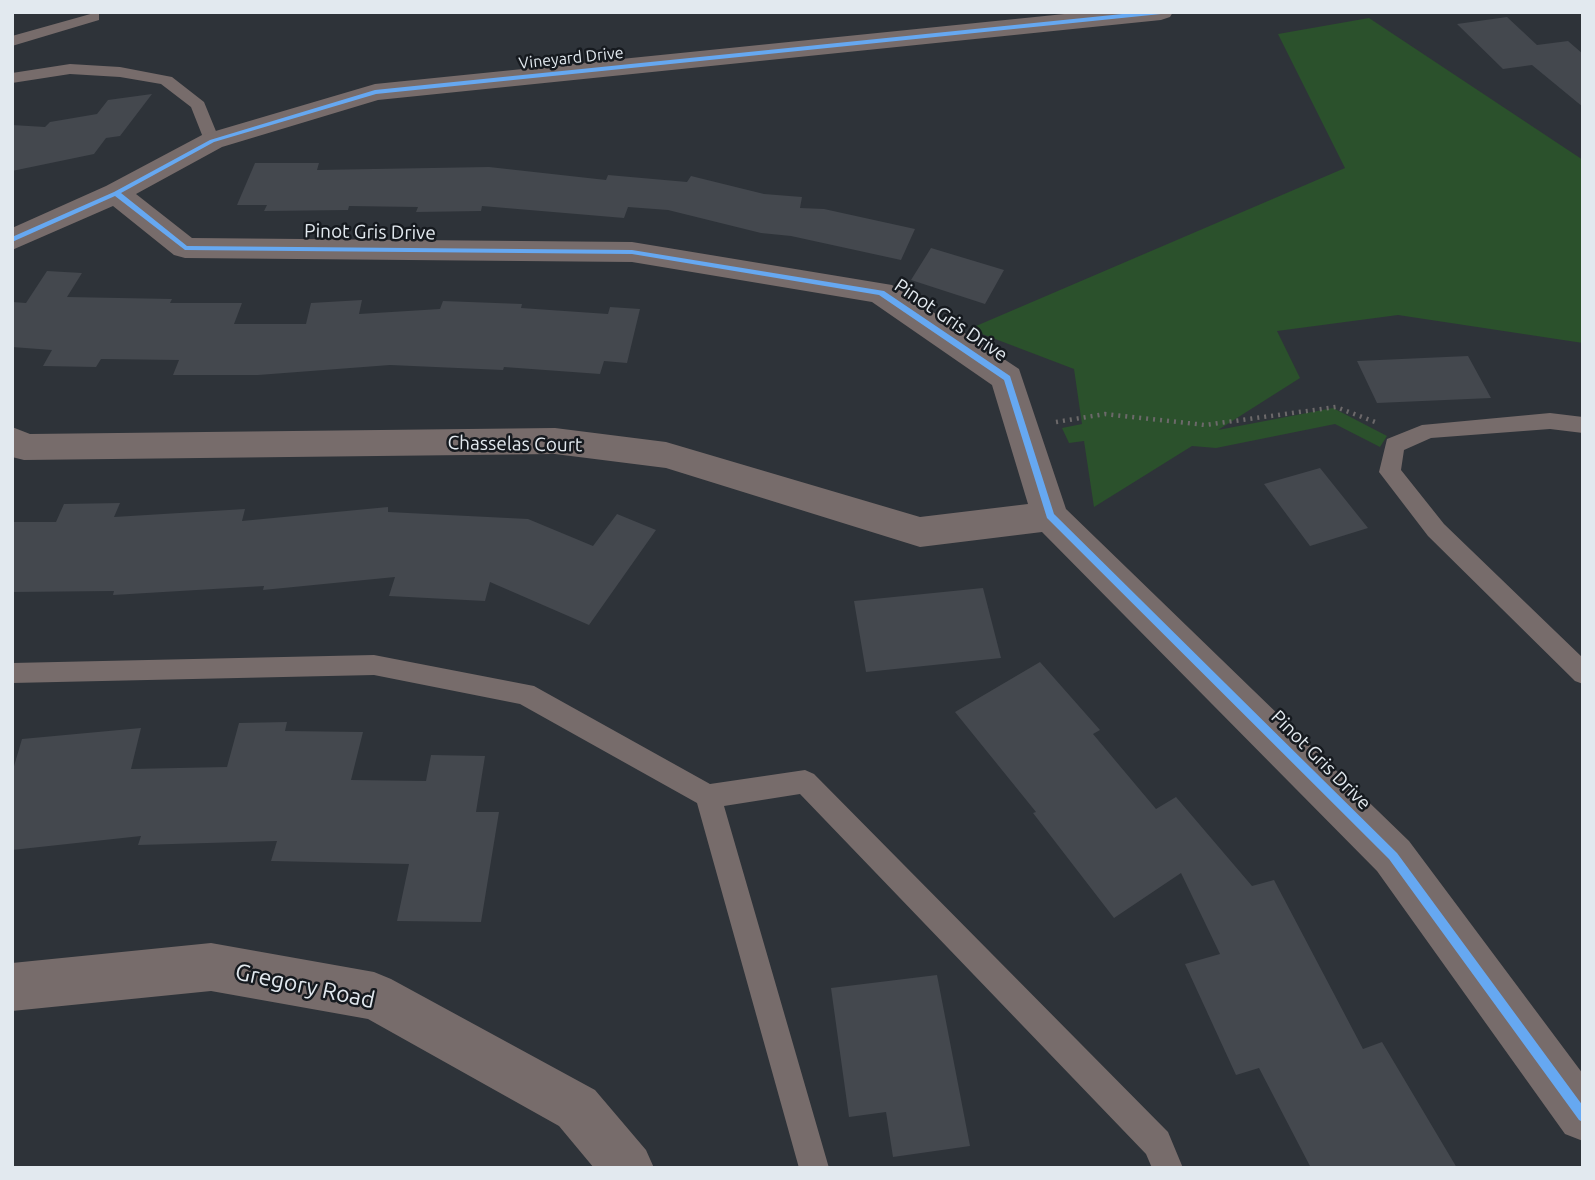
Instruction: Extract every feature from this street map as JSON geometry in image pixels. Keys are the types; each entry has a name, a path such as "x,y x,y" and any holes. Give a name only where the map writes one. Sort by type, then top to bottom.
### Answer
{"street":[{"name":"Vineyard Drive","path":"12,240 116,193 212,141 375,92 1161,12"},
{"name":"Pinot Gris Drive","path":"116,193 185,248 632,253 881,293 1007,378 1050,516 1393,856 1583,1116"},
{"name":"Chasselas Court","path":"12,440 24,447 555,441 666,455 920,532 1050,516"},
{"name":"Gregory Road","path":"12,987 211,967 374,996 577,1108 628,1168"}],"lane":[{"path":"12,41 94,17"},
{"path":"12,78 70,69 120,72 166,80 198,105 212,141"},
{"path":"1583,425 1550,421 1429,430 1394,445 1390,472 1436,530 1583,674"},
{"path":"12,673 374,665 525,694 708,796 805,782 1157,1143 1168,1168"},
{"path":"708,796 814,1168"}],"path":[{"path":"1022,428 1105,414 1205,425 1336,407 1415,436"}],"green space":[{"path":"1369,18 1583,160 1583,343 1398,315 1277,331 1300,378 1218,430 1333,408 1387,436 1380,447 1335,424 1216,448 1192,446 1094,507 1084,441 1069,443 1062,428 1082,424 1074,369 969,329 1345,168 1278,34"}],"building":[{"path":"1507,17 1537,45 1568,41 1583,54 1583,107 1532,65 1503,69 1457,24"},
{"path":"152,94 120,136 106,138 94,154 12,171 12,125 45,127 50,122 97,114 108,100"},
{"path":"255,163 319,163 317,170 489,167 606,180 608,175 687,182 691,176 764,194 802,197 800,208 824,209 915,229 901,260 791,236 761,233 668,210 628,207 624,218 482,206 481,211 416,212 418,207 349,206 348,210 264,211 267,205 237,205"},
{"path":"931,248 1004,270 985,304 911,280"},
{"path":"47,271 82,273 67,297 172,299 170,303 242,303 234,324 306,324 311,303 362,300 359,314 440,309 443,301 522,304 521,308 608,314 610,307 640,309 627,363 604,361 600,374 504,367 503,370 390,365 258,375 173,375 179,360 101,359 96,367 43,366 52,350 12,347 12,302 26,303"},
{"path":"1468,356 1491,398 1377,403 1357,361"},
{"path":"1320,468 1368,528 1310,546 1264,484"},
{"path":"120,503 114,517 245,509 242,521 388,507 388,512 528,519 593,546 617,514 656,530 589,625 490,582 485,601 389,596 395,577 263,590 264,586 113,595 114,591 12,592 12,522 56,522 64,504"},
{"path":"983,588 1001,658 866,672 854,601"},
{"path":"1040,662 1100,730 1093,734 1156,809 1176,797 1252,886 1274,880 1363,1049 1382,1042 1457,1168 1311,1168 1259,1068 1236,1075 1185,964 1220,954 1181,873 1114,918 1033,813 1036,812 955,712"},
{"path":"287,722 285,731 363,732 351,780 426,781 431,755 485,756 476,812 499,812 481,922 397,921 409,864 271,861 277,841 138,845 141,836 12,850 12,773 22,739 141,728 131,769 227,767 239,723"},
{"path":"937,975 970,1146 893,1157 886,1112 849,1117 831,988"}],"cycle path":[{"path":"12,240 116,193 212,141 375,92 1161,12"},
{"path":"116,193 185,248 632,252 881,293 1007,378 1050,516 1393,856 1583,1116"}]}
